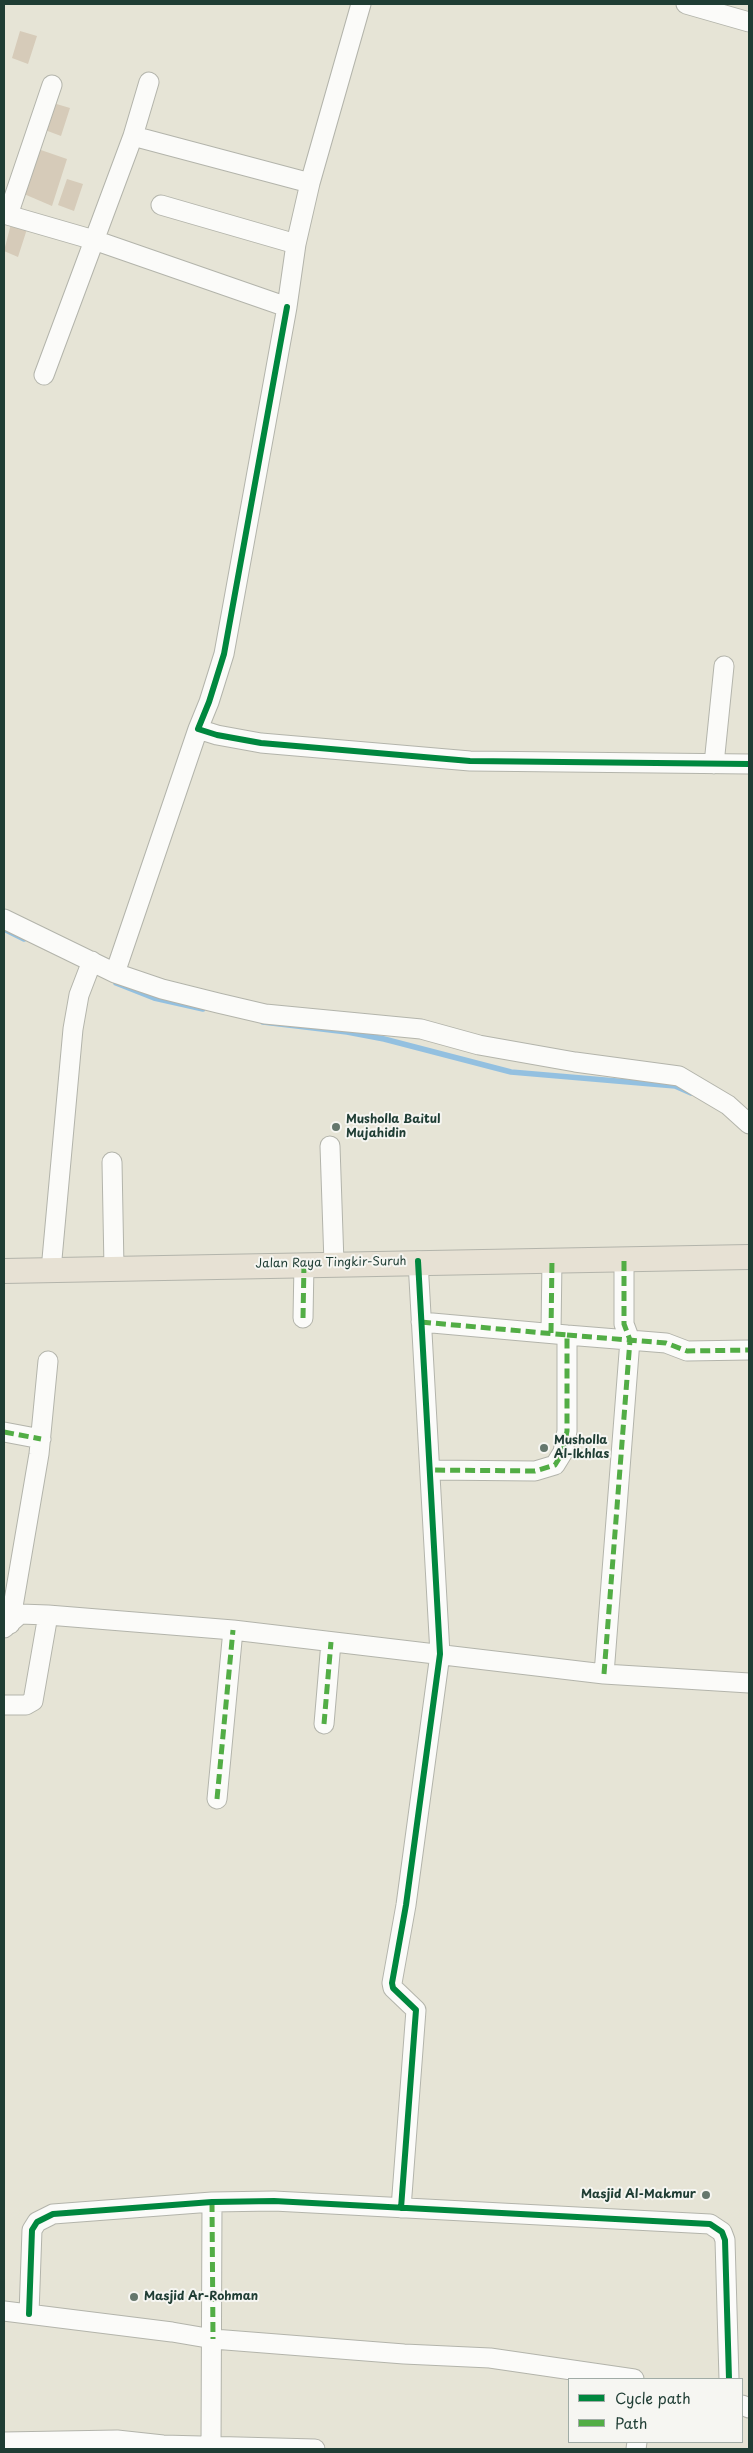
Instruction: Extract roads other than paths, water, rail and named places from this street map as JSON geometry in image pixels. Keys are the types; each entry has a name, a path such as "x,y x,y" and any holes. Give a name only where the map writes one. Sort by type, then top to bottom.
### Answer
{"main road":[{"name":"Jalan Raya Tingkir-Suruh","path":"4,1271 418,1261 749,1257"}],"street":[{"path":"115,973 224,654 287,307 296,244 310,183 362,4"},
{"path":"686,4 749,22"},
{"path":"44,375 132,136 149,82"},
{"path":"52,85 6,214 94,240 287,307"},
{"path":"132,136 310,183"},
{"path":"161,205 296,244"},
{"path":"714,764 724,666"},
{"path":"198,729 216,735 261,743 461,760 749,764"},
{"path":"4,919 89,968 115,973 162,989 265,1014 421,1030 480,1046 575,1062 679,1076 728,1105 749,1124"},
{"path":"51,1270 73,1029 89,968"},
{"path":"330,1146 334,1263"},
{"path":"112,1162 114,1268"},
{"path":"604,1674 630,1340 624,1324 624,1258"},
{"path":"431,1470 535,1472 555,1465 563,1452 566,1431 552,1259"},
{"path":"401,2208 416,2010 393,1988 392,1983 406,1905 440,1654 418,1261"},
{"path":"303,1318 304,1264"},
{"path":"421,1322 666,1343 687,1352 749,1350"},
{"path":"7,1626 41,1439 48,1361"},
{"path":"4,1432 41,1439"},
{"path":"7,1626 20,1614 48,1615 233,1630 604,1674 749,1683"},
{"path":"4,1705 26,1704 33,1701 48,1615"},
{"path":"217,1799 233,1630"},
{"path":"324,1724 331,1642"},
{"path":"29,2314 32,2230 37,2222 53,2214 212,2202 274,2201 633,2219 715,2226 722,2232 725,2240 729,2378"},
{"path":"212,2202 212,2446"},
{"path":"4,2312 172,2332 213,2339 404,2354 490,2358 627,2378"},
{"path":"4,2442 117,2440 163,2446 315,2449"}],"waterway":[{"path":"4,929 24,939"},
{"path":"116,983 154,998 203,1009"},
{"path":"263,1022 347,1032 384,1039 511,1072 675,1086 691,1093"}],"place":[{"name":"Musholla Baitul Mujahidin","path":"336,1127"},
{"name":"Musholla Al-Ikhlas","path":"544,1448"},
{"name":"Masjid Al-Makmur","path":"706,2195"},
{"name":"Masjid Ar-Rohman","path":"134,2297"}]}
